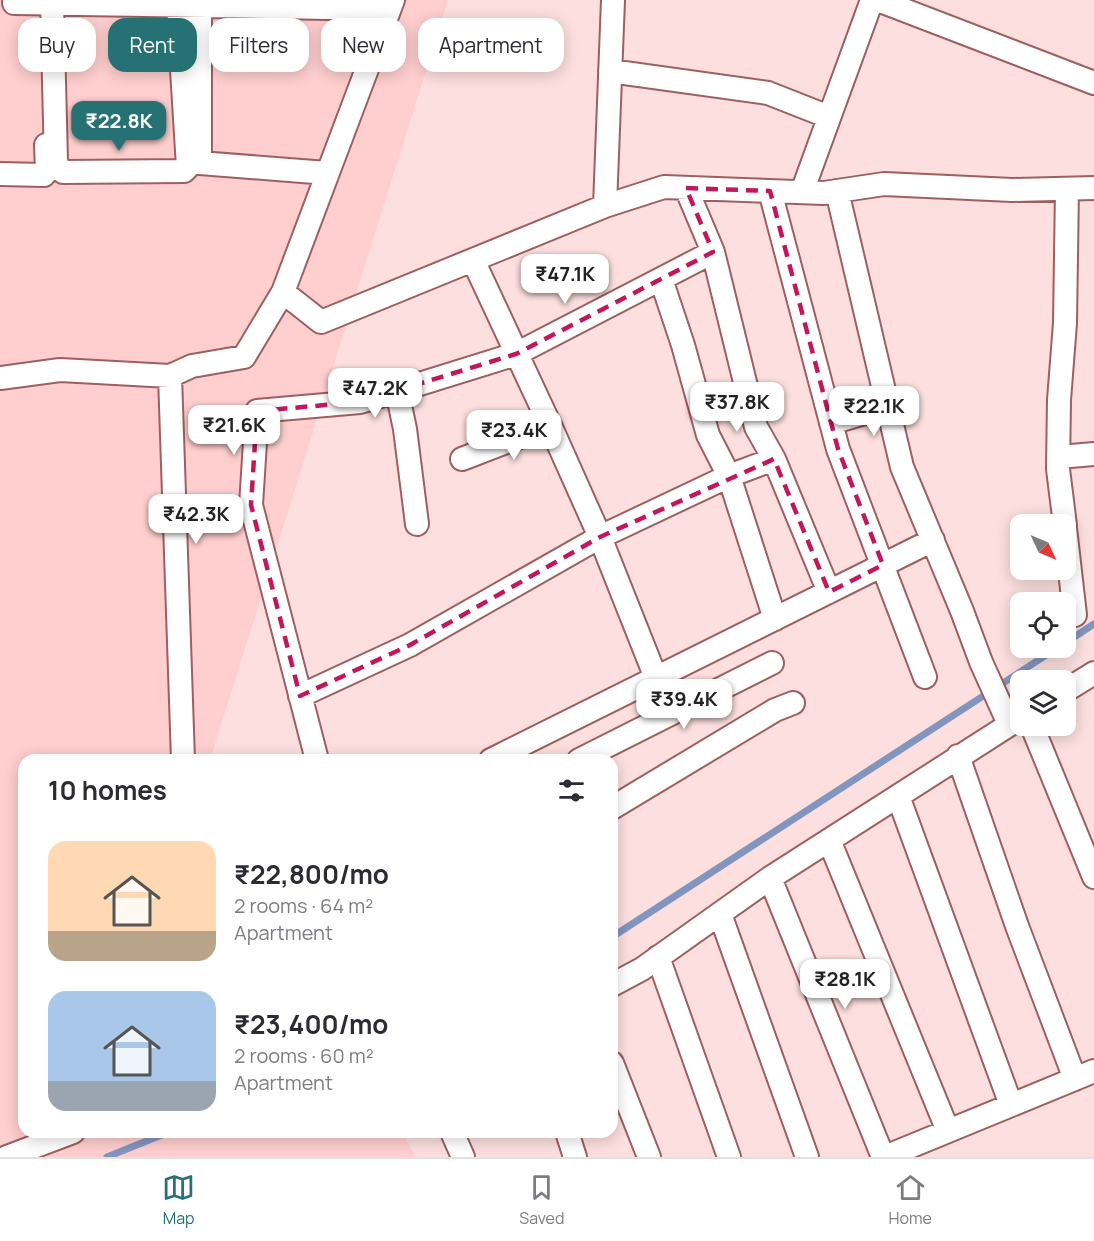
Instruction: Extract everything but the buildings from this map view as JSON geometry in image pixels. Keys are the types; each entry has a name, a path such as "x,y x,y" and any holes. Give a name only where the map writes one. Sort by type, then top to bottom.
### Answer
{"street":[{"path":"605,206 613,0"},
{"path":"802,192 872,0"},
{"path":"878,0 1094,83"},
{"path":"0,378 60,370 170,376 192,366 244,357 283,292 391,5 9,2"},
{"path":"46,2 56,161 63,172 184,171 188,167 189,5"},
{"path":"0,174 44,176 46,171 46,2"},
{"path":"189,5 200,163 327,173"},
{"path":"610,71 768,93 829,117"},
{"path":"283,292 321,322 605,206 664,187 824,193 884,184 1012,190 1094,188"},
{"path":"686,188 713,252 756,427 774,459 829,592"},
{"path":"1063,514 1058,469 1059,400 1065,323 1067,189"},
{"path":"770,191 838,448 925,677"},
{"path":"837,191 902,467 981,662 1010,712"},
{"path":"314,754 251,505 257,411 360,402 516,354 713,252"},
{"path":"473,260 600,537 656,678"},
{"path":"661,279 683,345 708,435 729,476 775,618"},
{"path":"170,376 183,754"},
{"path":"397,391 405,429 417,524"},
{"path":"831,423 888,406"},
{"path":"462,459 550,425"},
{"path":"1059,457 1094,454"},
{"path":"300,696 410,645 600,537 729,476 774,459"},
{"path":"503,754 933,540"},
{"path":"591,754 771,663"},
{"path":"1076,684 1094,673"},
{"path":"618,804 775,710 793,703"},
{"path":"618,982 642,969 829,840 1010,724"},
{"path":"1036,736 1094,878"},
{"path":"770,879 884,1157 1085,1075 1017,926 958,756"},
{"path":"898,795 1011,1105"},
{"path":"829,840 948,1131"},
{"path":"720,914 807,1157"},
{"path":"658,957 729,1157"},
{"path":"618,1078 649,1157"},
{"path":"7,1157 57,1138"},
{"path":"455,1138 463,1157"},
{"path":"569,1138 575,1157"}],"highlighted area":[{"path":"686,188 770,191 838,449 883,565 829,592 774,459 600,537 410,645 300,696 251,505 257,411 360,402 516,354 713,252"}],"shaded area":[{"path":"0,0 448,0 442,18 418,18 418,72 425,72 212,754 18,754 18,1138 406,1138 415,1157 0,1157"}],"waterway":[{"path":"1076,636 1094,624"},
{"path":"618,933 1042,658"},
{"path":"107,1157 154,1138"}]}
